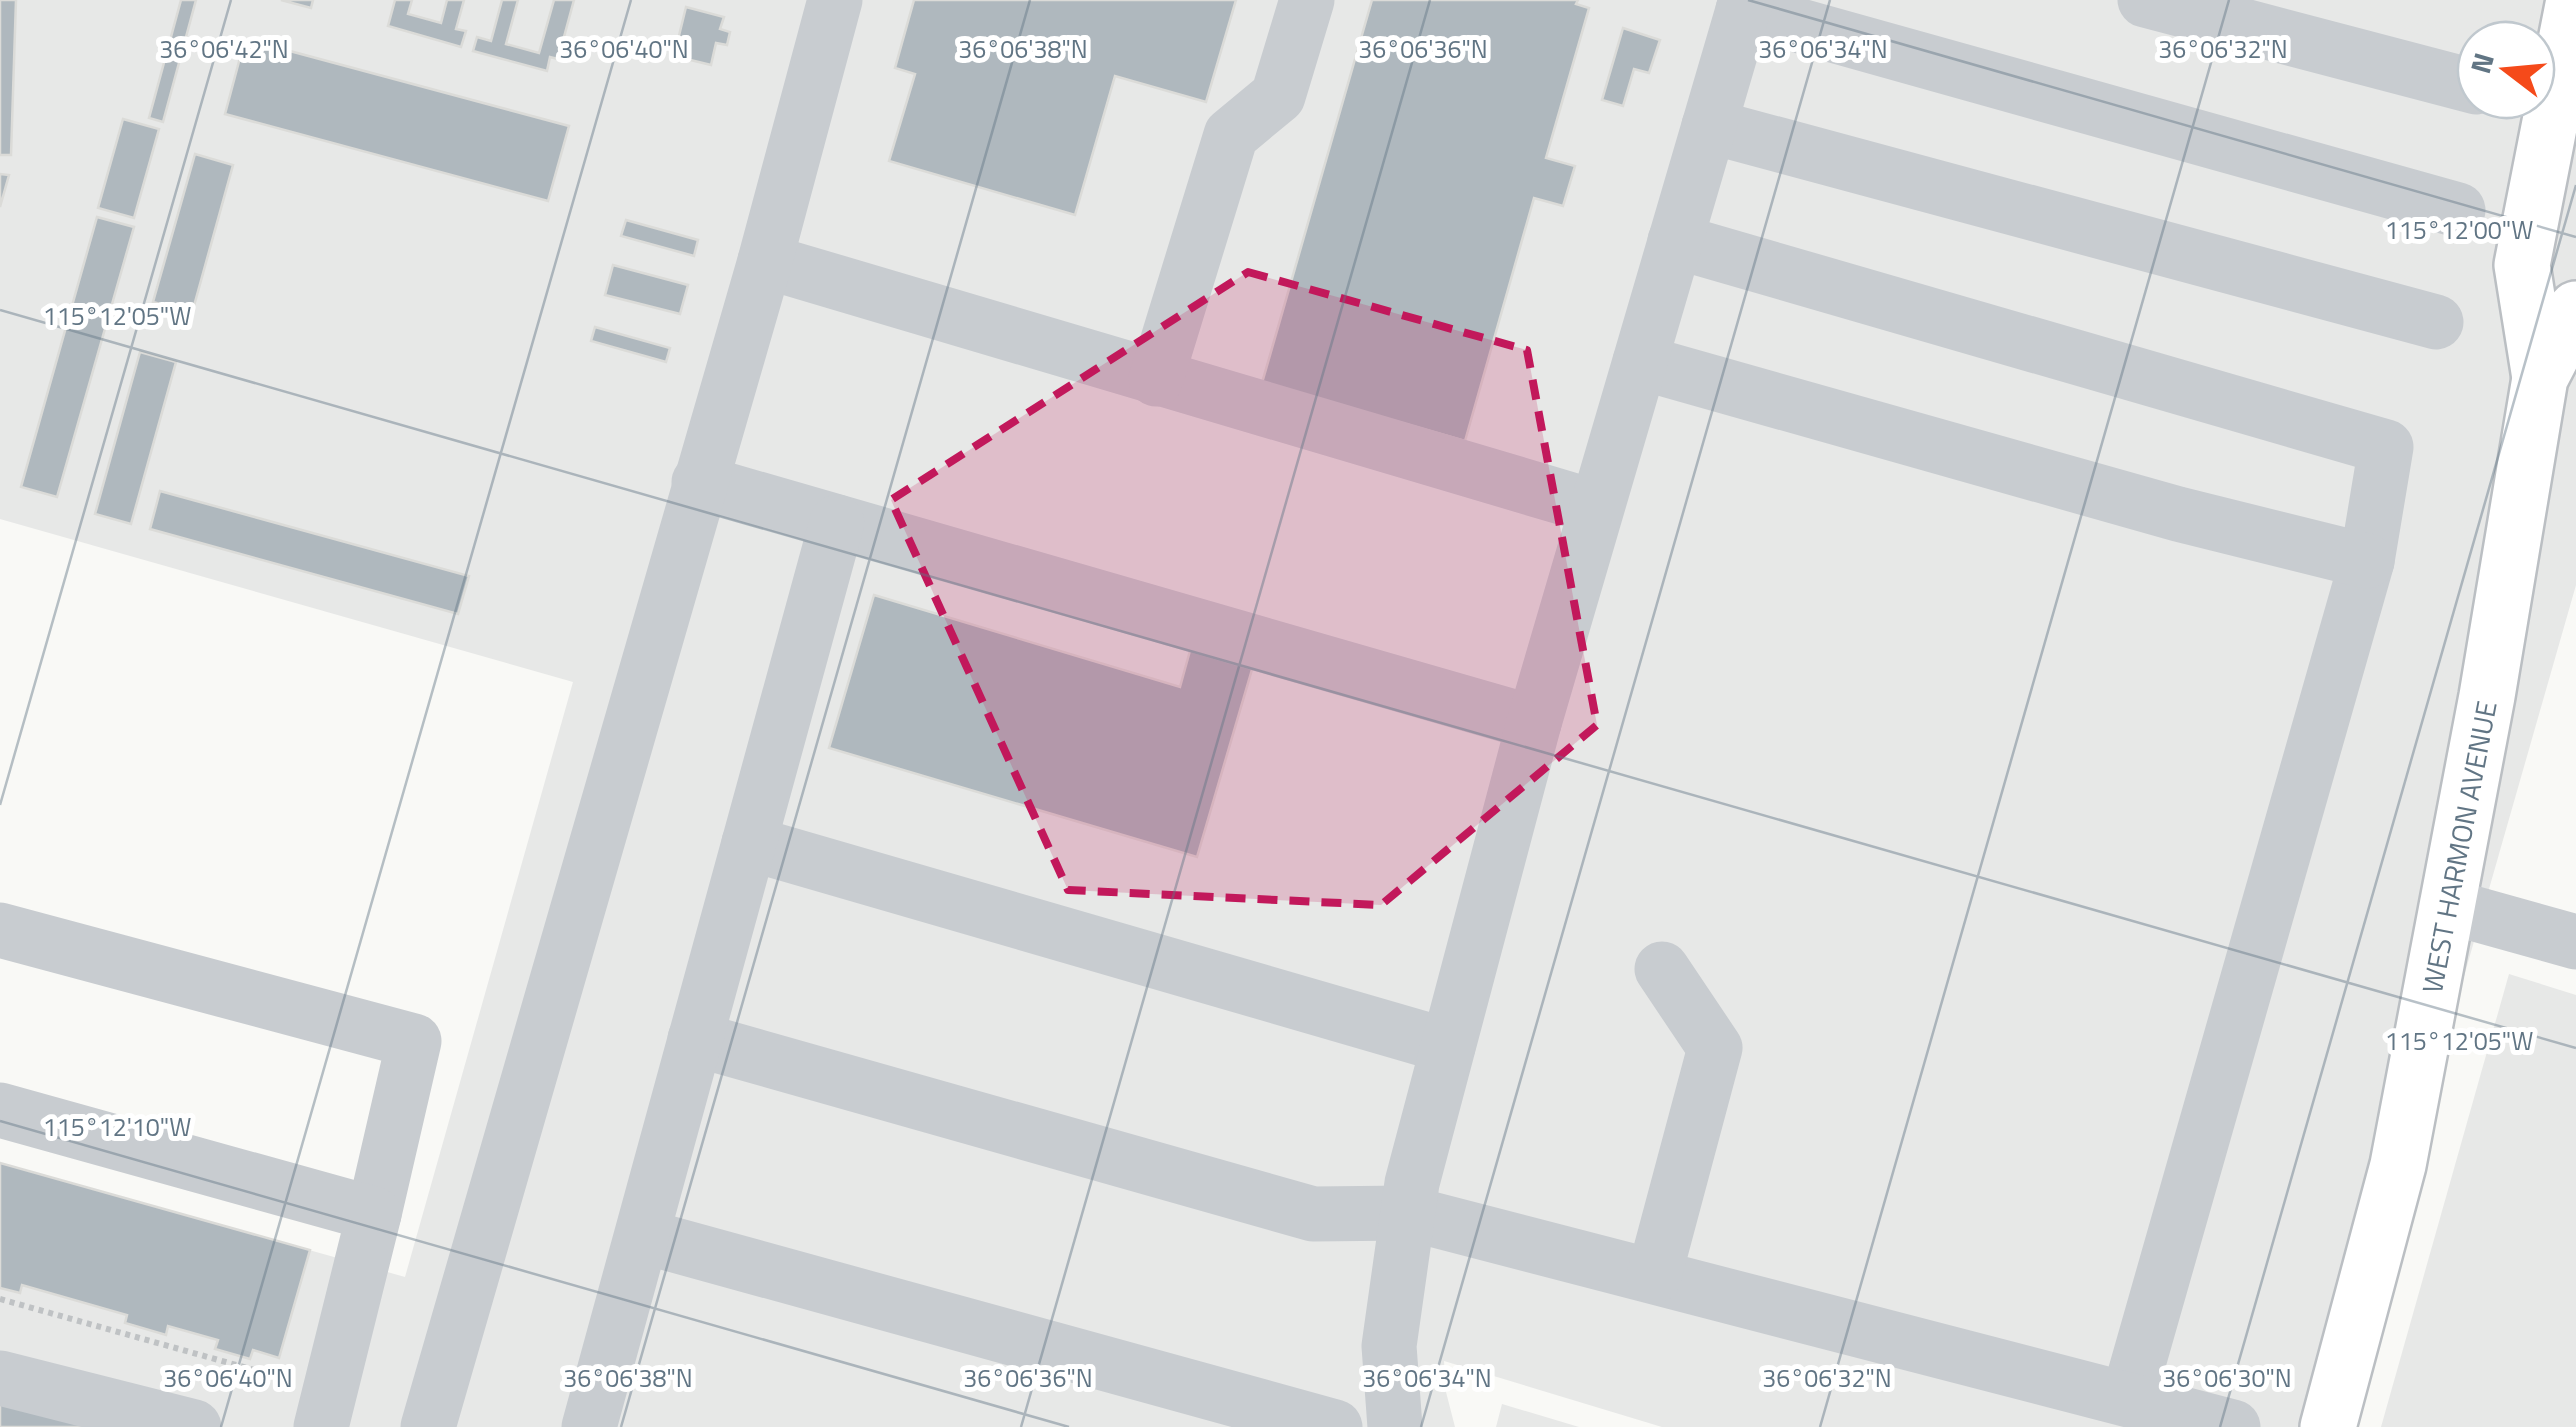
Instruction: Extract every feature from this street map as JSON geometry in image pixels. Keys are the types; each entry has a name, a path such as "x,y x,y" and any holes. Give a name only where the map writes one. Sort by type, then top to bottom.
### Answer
{"main road":[{"name":"WEST HARMON AVENUE","path":"2540,378 2522,265 2574,0"},
{"name":"WEST HARMON AVENUE","path":"2328,1427 2398,1166 2487,696 2540,378 2576,310"}],"lane":[{"path":"428,1427 765,261 835,0"},
{"path":"1156,379 1231,136 1278,96 1307,0"},
{"path":"2145,0 2456,82"},
{"path":"1395,1427 1390,1346 1412,1183 1534,723 1744,5 2458,210"},
{"path":"1709,126 2436,322"},
{"path":"1676,241 2386,447 2367,561 2128,1399"},
{"path":"765,261 1595,508"},
{"path":"1640,362 2178,514 2367,561"},
{"path":"699,482 1534,723"},
{"path":"598,1425 642,1236 837,522"},
{"path":"750,843 1448,1046"},
{"path":"2447,906 2576,942"},
{"path":"0,930 414,1041 374,1214 309,1404"},
{"path":"1654,1276 1714,1048 1662,969"},
{"path":"695,1039 1313,1214 1408,1213 2233,1427"},
{"path":"0,1110 374,1214"},
{"path":"642,1236 1335,1427"},
{"path":"0,1378 194,1427"}],"path":[{"path":"0,1299 309,1404"}],"highlighted area":[{"path":"1248,272 1527,350 1597,725 1381,905 1068,890 891,500"}],"shaded area":[{"path":"0,0 2576,0 2576,585 2335,1427 1662,1427 1444,1361 1446,1392 1455,1427 0,1427 0,1163 405,1277 573,682 0,519"},
{"path":"2509,974 2576,995 2576,1427 2381,1427"},
{"path":"1502,1404 1579,1427 1496,1427"}],"building":[{"path":"0,0 16,0 11,155 0,155"},
{"path":"181,0 196,0 163,122 149,118"},
{"path":"281,0 313,0 311,8"},
{"path":"395,0 412,0 408,14 441,23 447,0 464,0 456,29 466,31 461,47 388,26"},
{"path":"502,0 518,0 506,44 539,53 554,0 574,0 558,59 550,57 547,71 473,51 477,37 491,41"},
{"path":"914,0 1236,0 1206,102 1115,76 1075,215 889,161 915,74 895,68"},
{"path":"1372,0 1578,0 1576,4 1589,8 1546,158 1575,166 1563,206 1534,198 1465,441 1262,383"},
{"path":"686,7 724,17 720,29 730,32 727,45 716,43 711,65 674,56"},
{"path":"1623,28 1660,40 1649,73 1634,69 1623,106 1602,100"},
{"path":"245,39 569,126 548,201 225,114"},
{"path":"123,119 159,129 134,218 98,208"},
{"path":"195,154 233,165 192,313 153,302"},
{"path":"0,174 9,175 0,207"},
{"path":"97,217 134,227 57,497 21,487"},
{"path":"626,220 698,240 694,256 621,236"},
{"path":"613,265 688,285 680,314 605,295"},
{"path":"595,327 670,348 666,362 591,341"},
{"path":"140,352 176,362 131,524 95,514"},
{"path":"160,491 469,576 458,614 150,529"},
{"path":"874,595 1180,687 1191,647 1253,666 1197,857 829,748"},
{"path":"0,1163 310,1250 279,1358 253,1350 250,1359 215,1349 218,1340 168,1326 166,1335 125,1323 127,1315 22,1285 20,1293 0,1288"},
{"path":"0,1391 127,1427 0,1427"}]}
